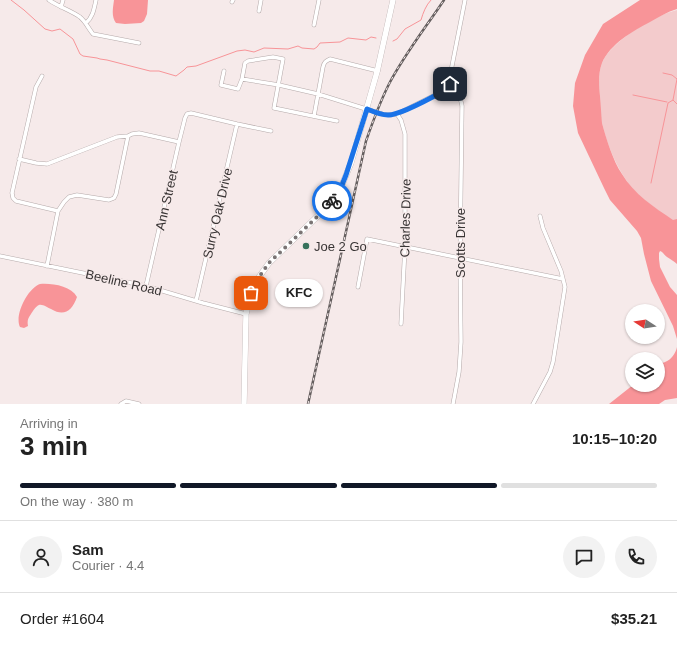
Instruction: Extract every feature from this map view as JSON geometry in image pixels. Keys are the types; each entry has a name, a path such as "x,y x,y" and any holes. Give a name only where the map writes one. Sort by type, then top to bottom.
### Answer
{"main road":[{"path":"244,404 246,314 251,293 259,277 269,263 325,209 338,192 346,175 378,71 393,0"}],"street":[{"path":"49,0 80,17 93,34 140,43"},
{"path":"61,7 62,0"},
{"path":"86,23 91,19 96,0"},
{"path":"259,11 261,0"},
{"path":"314,25 319,0"},
{"path":"242,79 318,94 382,114 397,114 449,88 465,0"},
{"path":"224,71 221,85 238,89 246,63 248,61 273,57 283,59 274,108 337,121"},
{"path":"314,116 323,67 326,60 330,59 378,71"},
{"path":"42,76 36,87 12,193 13,198 16,201 58,211"},
{"name":"Scotts Drive","path":"449,88 456,91 461,97 462,106 460,258 461,342 459,372 453,404"},
{"name":"Ann Street","path":"146,286 179,142 187,114 190,113 237,124"},
{"name":"Charles Drive","path":"397,114 401,120 405,134 405,247 400,324"},
{"path":"237,124 271,131"},
{"name":"Surry Oak Drive","path":"196,301 237,124"},
{"path":"19,160 47,164 117,137 139,133 179,142"},
{"path":"47,266 58,211 64,202 69,197 77,195 109,200 114,198 128,136"},
{"path":"533,404 550,372 553,362 565,287 540,216"},
{"path":"358,287 367,239 563,279"},
{"name":"Beeline Road","path":"0,256 146,286 246,314"},
{"path":"121,404 126,402 139,404"}],"shaded area":[{"path":"114,0 148,0 147,14 144,21 141,23 116,23 113,15"},
{"path":"640,0 677,0 677,9 629,34 610,50 602,63 599,87 602,123 619,169 638,194 673,220 677,219 677,264 660,251 659,259 660,267 670,287 677,295 677,339 673,326 665,310 665,304 662,304 651,281 641,238 637,231 610,200 578,133 573,106 575,83 585,55 603,24"},
{"path":"677,10 677,220 673,221 639,195 629,184 616,163 606,139 602,123 599,80 602,63 614,46 646,23 657,17"},
{"path":"40,284 61,286 70,290 77,297 75,302 70,309 64,312 39,305 29,317 28,326 24,328 20,327 19,316 23,302 31,291"},
{"path":"677,347 677,398 665,400 659,404 609,404 625,391 665,392 665,362 671,358"}],"waterway":[{"path":"11,0 45,29 52,31 60,29 73,39 80,54 83,56 107,60 150,71 159,71 176,76 187,67 196,66 237,51 245,50 254,52 264,48 288,49 298,46 302,48 314,49 320,43 340,42 348,38 366,40 371,37 376,38"},
{"path":"393,41 397,39 405,29 421,20 425,9 431,0"},
{"path":"663,73 672,75 677,79"},
{"path":"673,100 677,79"},
{"path":"633,95 667,102"},
{"path":"651,183 668,103 673,100 677,104"}],"railway":[{"path":"308,404 366,141 380,105 395,73 444,0"}],"way so far":[{"path":"251,293 259,277 269,263 332,201"}],"place":[{"name":"Joe 2 Go","path":"306,246"},
{"name":"KFC","path":"251,293"}],"route":[{"path":"332,201 342,185 351,162 367,109 382,114 397,114 449,88 450,84"}]}
